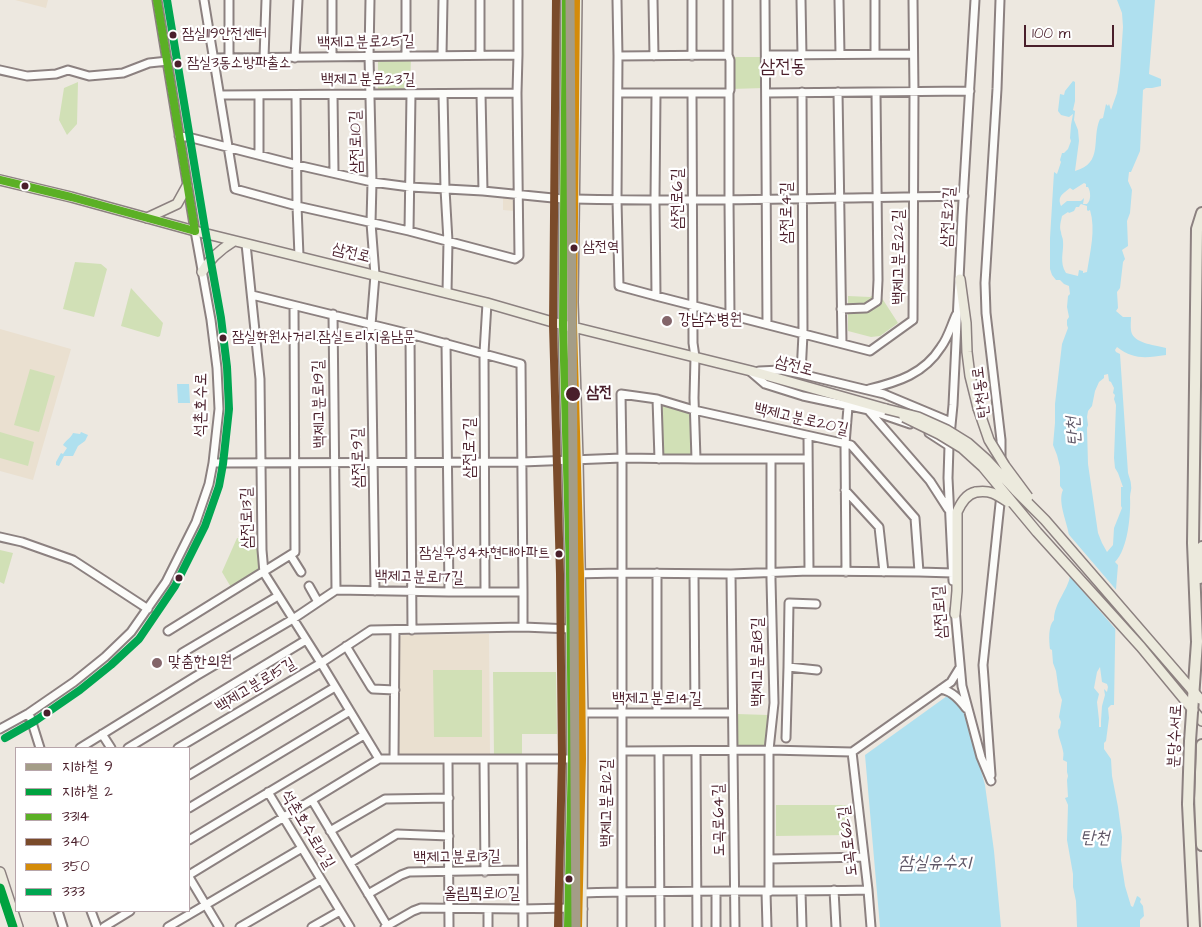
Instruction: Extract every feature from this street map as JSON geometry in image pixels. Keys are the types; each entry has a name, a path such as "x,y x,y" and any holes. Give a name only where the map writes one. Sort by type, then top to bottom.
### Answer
{"highway":[{"path":"1197,642 1193,543 1194,455 1197,229 1202,213"},
{"name":"분당수서로","path":"1194,927 1188,804 1202,547"},
{"name":"분당수서로","path":"1202,744 1200,798 1202,845"}],"main road":[{"path":"566,0 563,325 570,574 572,759 568,927"},
{"path":"577,0 574,327 583,713 582,927"},
{"name":"삼전로","path":"0,180 234,241 487,303 563,325 751,371 886,409"},
{"path":"146,218 177,204 187,186"},
{"path":"202,272 215,255 234,241"},
{"path":"960,279 970,376 988,440 1044,520"},
{"path":"886,409 918,416 947,430 968,443 986,459 1044,520 1201,701"},
{"path":"886,409 939,434 962,448 984,467 1037,532"},
{"path":"955,614 958,591 957,512 962,502 971,493 988,491 995,493 1009,502 1142,647 1202,721"},
{"path":"0,872 18,927"}],"street":[{"name":"석촌호수로","path":"0,729 29,713 74,682 105,657 131,632 166,582 196,522 209,484 219,409 217,368 211,320 157,0"},
{"path":"204,0 235,189 515,259 520,256 517,93 518,0"},
{"path":"229,0 229,58"},
{"path":"264,58 266,0"},
{"path":"295,58 298,0"},
{"path":"332,0 332,57"},
{"name":"삼전로10길","path":"370,0 371,223 375,275"},
{"path":"406,0 406,56"},
{"path":"442,0 442,56"},
{"path":"480,0 480,55"},
{"path":"617,0 619,286 842,343 838,92"},
{"path":"653,0 654,56"},
{"path":"692,0 692,56"},
{"path":"728,0 728,55 730,60 728,200 730,315"},
{"path":"765,0 767,324"},
{"path":"801,0 802,55"},
{"path":"839,0 840,54"},
{"path":"875,0 876,54"},
{"name":"백제고분로22길","path":"842,343 870,351 914,320 912,0"},
{"name":"삼전로2길","path":"950,436 975,0"},
{"name":"탄천동로","path":"992,781 983,665 1000,510 1001,449 986,313 985,283 997,89 1000,0"},
{"path":"766,55 913,54"},
{"name":"백제고분로25길","path":"213,58 518,55"},
{"path":"618,56 728,55"},
{"path":"0,70 27,76 56,74 68,70 89,76 123,74 149,63 168,60"},
{"path":"766,93 970,91"},
{"name":"삼전로4길","path":"802,92 802,374"},
{"name":"백제고분로22길","path":"841,309 866,308 877,301 876,92"},
{"name":"백제고분로23길","path":"220,95 517,93"},
{"path":"618,93 729,94"},
{"name":"삼전로6길","path":"692,93 694,357"},
{"path":"409,231 411,94"},
{"path":"443,94 448,241 447,294"},
{"path":"481,94 483,191"},
{"path":"656,94 656,296"},
{"path":"259,95 259,155"},
{"path":"296,95 297,206 300,256"},
{"path":"333,95 334,173"},
{"path":"179,136 372,182 410,187 483,191 564,199"},
{"name":"백제고분로22길","path":"574,199 728,200 964,196"},
{"name":"삼전로13길","path":"246,244 260,379 264,573 321,663 378,759"},
{"name":"삼전로9길","path":"375,275 371,325 375,591"},
{"path":"252,295 333,314 521,364 523,628"},
{"name":"삼전로7길","path":"485,592 484,353 487,303"},
{"name":"백제고분로19길","path":"291,556 295,552 294,306"},
{"path":"865,390 894,383 914,374 929,362 941,348 958,310"},
{"name":"백제고분로19길","path":"333,314 336,590"},
{"path":"410,334 412,630"},
{"path":"446,343 449,592"},
{"path":"694,357 696,459"},
{"path":"751,371 781,370 865,390 898,399 951,422"},
{"path":"751,371 765,384 803,396 869,410 905,422 932,435 949,446"},
{"name":"백제고분로20길","path":"622,458 621,394 657,399 694,410 851,445 915,518 919,572"},
{"path":"657,399 659,459"},
{"path":"846,572 845,444 848,407"},
{"path":"869,410 930,482 949,511"},
{"path":"808,436 809,571"},
{"name":"삼전로1길","path":"950,436 949,511 959,669 981,757 992,781"},
{"path":"567,460 622,458 808,458"},
{"path":"622,458 622,713"},
{"name":"백제고분로18길","path":"769,750 774,703 771,459"},
{"name":"백제고분로19길","path":"213,463 522,462 567,460"},
{"path":"845,490 879,527 884,572"},
{"path":"0,537 22,542 73,560 148,609"},
{"path":"168,631 291,556 301,572"},
{"path":"570,574 731,574 809,571 953,573"},
{"path":"657,573 657,713"},
{"path":"694,574 695,713"},
{"name":"백제고분로18길","path":"731,574 732,713"},
{"path":"309,586 318,602"},
{"path":"82,747 336,590"},
{"name":"백제고분로17길","path":"336,590 523,592"},
{"path":"182,653 278,596"},
{"path":"786,738 789,603 816,604"},
{"name":"백제고분로15길","path":"180,747 321,663 371,630 570,629"},
{"path":"394,759 395,630"},
{"path":"130,747 306,640"},
{"path":"346,646 373,689 395,690"},
{"path":"788,667 816,670"},
{"path":"622,751 769,750 852,752 952,682 959,669"},
{"path":"190,774 335,686"},
{"path":"942,689 949,691 958,698 968,711"},
{"path":"190,807 350,711"},
{"path":"29,713 40,747"},
{"name":"백제고분로14길","path":"583,713 732,713"},
{"name":"백제고분로12길","path":"622,713 622,927"},
{"name":"도곡로64길","path":"732,713 735,927"},
{"path":"102,734 110,747"},
{"name":"석촌호수로12길","path":"350,927 268,792 364,734"},
{"path":"696,750 697,927"},
{"path":"767,927 770,858 769,750"},
{"path":"659,751 660,927"},
{"name":"도곡로62길","path":"852,752 871,927"},
{"path":"190,875 378,759 572,759"},
{"path":"448,759 449,927"},
{"path":"484,759 485,872"},
{"path":"522,759 524,927"},
{"path":"190,839 268,792"},
{"path":"330,831 385,799 448,798"},
{"path":"312,800 387,927"},
{"path":"350,863 397,834 449,836"},
{"path":"168,927 302,848"},
{"path":"770,858 864,857"},
{"name":"백제고분로13길","path":"368,894 408,872 522,870"},
{"path":"190,878 219,927"},
{"path":"240,927 321,880"},
{"path":"834,890 836,927"},
{"path":"583,893 868,890"},
{"path":"801,891 802,927"},
{"path":"716,892 716,927"},
{"name":"올림픽로10길","path":"387,927 421,908 583,909"},
{"path":"488,909 488,927"},
{"path":"312,927 340,911"},
{"path":"58,912 63,927"},
{"path":"92,912 97,927"},
{"path":"104,927 128,912"}],"shaded area":[{"path":"15,0 48,0 46,8"},
{"path":"503,198 511,198 514,202 514,211 503,210"},
{"path":"0,329 71,349 33,480 0,471"},
{"path":"489,634 490,755 397,756 397,639 402,635"}],"green space":[{"path":"378,56 411,57 410,91 378,91"},
{"path":"731,57 762,57 764,88 731,89"},
{"path":"78,82 77,124 67,135 59,120 64,88"},
{"path":"75,262 101,264 107,269 94,317 63,309"},
{"path":"131,288 163,323 160,336 121,326"},
{"path":"878,292 898,323 880,336 871,337 848,331 848,296 870,297"},
{"path":"30,369 55,376 39,432 14,425"},
{"path":"657,399 694,410 696,459 659,459"},
{"path":"0,432 34,442 28,466 0,458"},
{"path":"237,538 259,539 260,572 232,589 222,572"},
{"path":"0,550 13,553 4,584 0,582"},
{"path":"433,670 482,670 482,737 434,737"},
{"path":"493,672 556,672 557,734 522,734 522,755 494,756"},
{"path":"737,714 768,715 767,749 736,748"},
{"path":"776,805 848,805 848,835 776,836"}],"water":[{"name":"탄천","path":"1117,0 1155,0 1149,74 1161,79 1161,86 1143,90 1140,151 1131,172 1129,172 1128,181 1132,190 1130,213 1127,221 1128,246 1122,250 1125,259 1120,288 1117,292 1118,308 1116,311 1123,317 1131,317 1131,330 1134,337 1142,342 1166,348 1166,355 1140,357 1129,354 1117,347 1115,350 1120,354 1128,473 1131,488 1128,531 1123,549 1115,562 1118,565 1114,705 1108,708 1109,718 1106,741 1104,743 1104,749 1111,759 1122,837 1121,860 1125,886 1131,906 1133,907 1137,896 1141,899 1140,902 1143,906 1144,916 1140,920 1140,927 1077,927 1073,874 1067,840 1068,805 1065,798 1068,797 1067,762 1063,760 1058,730 1061,722 1059,717 1062,700 1049,637 1056,608 1069,581 1070,572 1069,536 1061,501 1063,490 1060,486 1060,467 1053,445 1055,404 1062,344 1068,328 1067,320 1069,317 1067,307 1070,294 1069,286 1060,280 1056,280 1052,275 1050,269 1050,238 1054,172 1057,174 1062,153 1068,149 1071,141 1073,114 1069,117 1061,115 1058,111 1060,94 1064,95 1073,81 1075,82 1073,110 1075,111 1074,120 1078,130 1079,141 1075,171 1090,162 1095,150 1100,119 1103,118 1106,104 1108,106 1109,104 1111,110 1117,93 1123,27 1122,13","holes":["1084,183 1086,184 1090,194 1088,203 1083,204 1084,198 1081,201 1067,201 1061,206 1061,196 1070,188 1073,190","1081,204 1087,206 1088,211 1090,210 1092,233 1087,272 1083,273 1083,271 1079,270 1078,276 1066,273 1064,269 1062,261 1063,240 1060,226 1062,216","1108,374 1109,381 1114,388 1113,393 1116,405 1114,458 1115,468 1123,487 1121,487 1122,508 1114,528 1113,545 1107,552 1098,533 1088,464 1087,428 1088,411 1092,406 1095,391 1104,375","1100,667 1102,682 1107,684 1108,687 1107,692 1104,689 1101,727 1099,727 1097,702 1099,694 1094,688 1097,672"]},
{"path":"177,384 189,384 190,403 178,403"},
{"path":"81,432 88,435 85,441 78,446 73,456 64,456 59,466 56,465 61,453 63,454 67,448 63,445 64,443 73,433 80,434"},
{"name":"잠실유수지","path":"947,696 963,705 985,785 994,851 1001,927 880,927 865,755"}],"pier":[{"path":"1065,530 1118,592 1118,632 1067,573"}],"metro line":[{"name":"9","path":"570,0 576,927"},
{"name":"2","path":"0,888 13,927"}],"transit line":[{"name":"3314","path":"157,0 195,231"},
{"name":"333","path":"5,738 35,721 80,690 139,639 175,586 205,526 219,486 229,409 227,367 221,318 167,0"},
{"name":"340","path":"556,0 553,325 560,574 562,759 558,927"},
{"name":"3314","path":"566,0 563,325 570,574 572,759 568,927"},
{"name":"350","path":"576,0 573,325 580,574 582,759 578,927"},
{"name":"3314","path":"0,180 71,197 195,231"}],"place":[{"name":"잠실119안전센터","path":"173,35"},
{"name":"잠실3동소방파출소","path":"178,64"},
{"name":"삼전역","path":"574,248"},
{"name":"강남수병원","path":"667,321"},
{"name":"잠실학원사거리.잠실트리지움남문","path":"223,338"},
{"name":"삼전","path":"573,394"},
{"name":"잠실우성4차현대아파트","path":"559,554"},
{"name":"맞춤한의원","path":"157,663"}],"district":[{"name":"삼전동","path":"783,68"}]}
